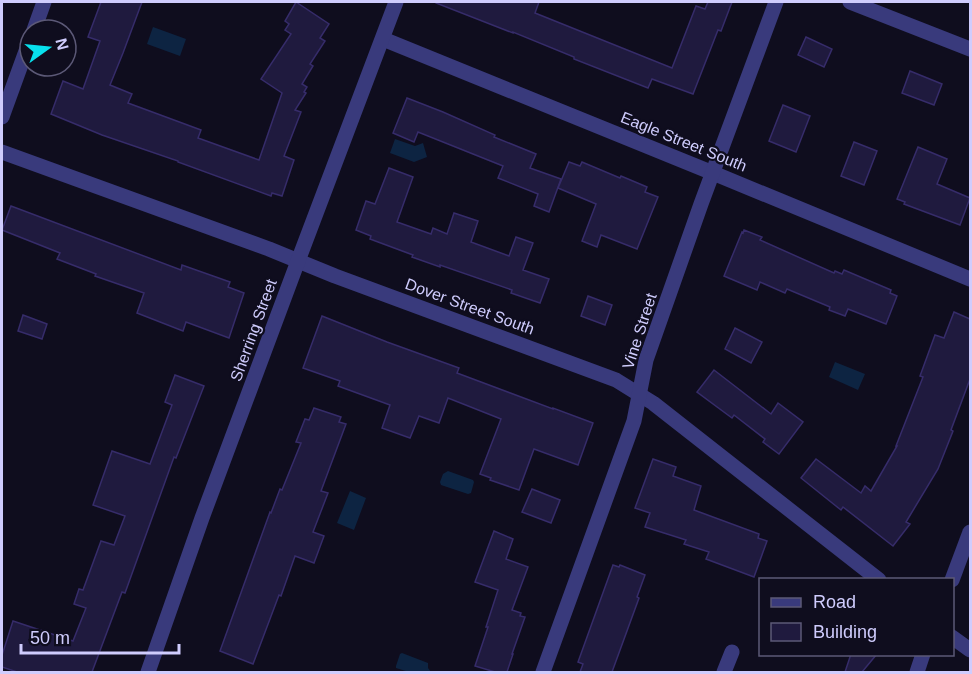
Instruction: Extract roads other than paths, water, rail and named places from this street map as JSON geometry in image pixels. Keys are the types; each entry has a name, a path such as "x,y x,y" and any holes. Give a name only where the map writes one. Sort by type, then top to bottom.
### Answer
{"street":[{"path":"38,18 44,2"},
{"name":"Sherring Street","path":"148,672 202,518 396,2"},
{"name":"Vine Street","path":"543,672 634,421 646,360 776,2"},
{"path":"850,2 970,49"},
{"name":"Eagle Street South","path":"383,39 970,279"},
{"path":"2,117 18,73"},
{"name":"Dover Street South","path":"2,152 616,380 653,403 878,578"},
{"path":"952,578 970,532"},
{"path":"954,638 970,650"},
{"path":"724,672 732,652"},
{"path":"917,672 922,656"}],"water":[{"path":"153,27 186,39 180,56 147,44"},
{"path":"395,139 415,146 423,143 427,157 414,162 390,153"},
{"path":"835,362 865,374 858,390 829,377"},
{"path":"448,471 473,480 471,493 441,485 443,474"},
{"path":"350,491 366,498 354,530 337,523"},
{"path":"402,653 428,663 431,672 409,672 396,668"}]}
